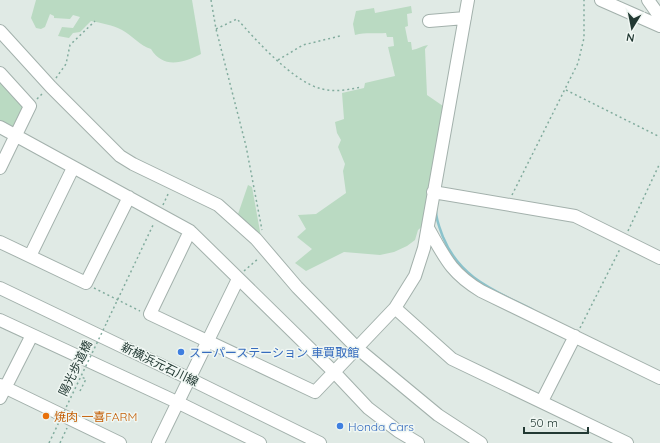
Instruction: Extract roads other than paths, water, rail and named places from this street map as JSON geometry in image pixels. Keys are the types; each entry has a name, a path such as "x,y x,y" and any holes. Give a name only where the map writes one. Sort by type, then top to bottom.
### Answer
{"street":[{"path":"190,230 150,314 315,392 395,308 415,276 421,262 428,228 438,192 468,0"},
{"path":"601,0 660,26"},
{"path":"648,0 660,17"},
{"path":"433,23 465,18"},
{"path":"0,31 50,87 120,156 133,164 218,205 267,251 297,287 357,348 438,415 481,443"},
{"path":"0,73 33,103 0,168"},
{"path":"0,128 190,230 238,279 335,372 368,408 398,431 418,443"},
{"path":"30,256 73,168"},
{"path":"438,192 575,216 660,258"},
{"path":"0,242 86,283 129,197"},
{"path":"428,228 452,269 464,281 481,291 660,378"},
{"path":"158,443 179,403 238,279"},
{"name":"新横浜元石川線","path":"0,288 320,443"},
{"path":"395,308 452,358 627,443"},
{"path":"0,320 179,403 260,443"},
{"path":"32,335 2,390 120,443"},
{"path":"542,401 575,336"}],"waterway":[{"path":"436,211 437,221 450,251 469,274 493,290 533,310"}],"place":[{"name":"スーパーステーション 車買取館","path":"181,352"},
{"name":"焼肉 一喜FARM","path":"46,416"},
{"name":"Honda Cars","path":"340,426"}]}
